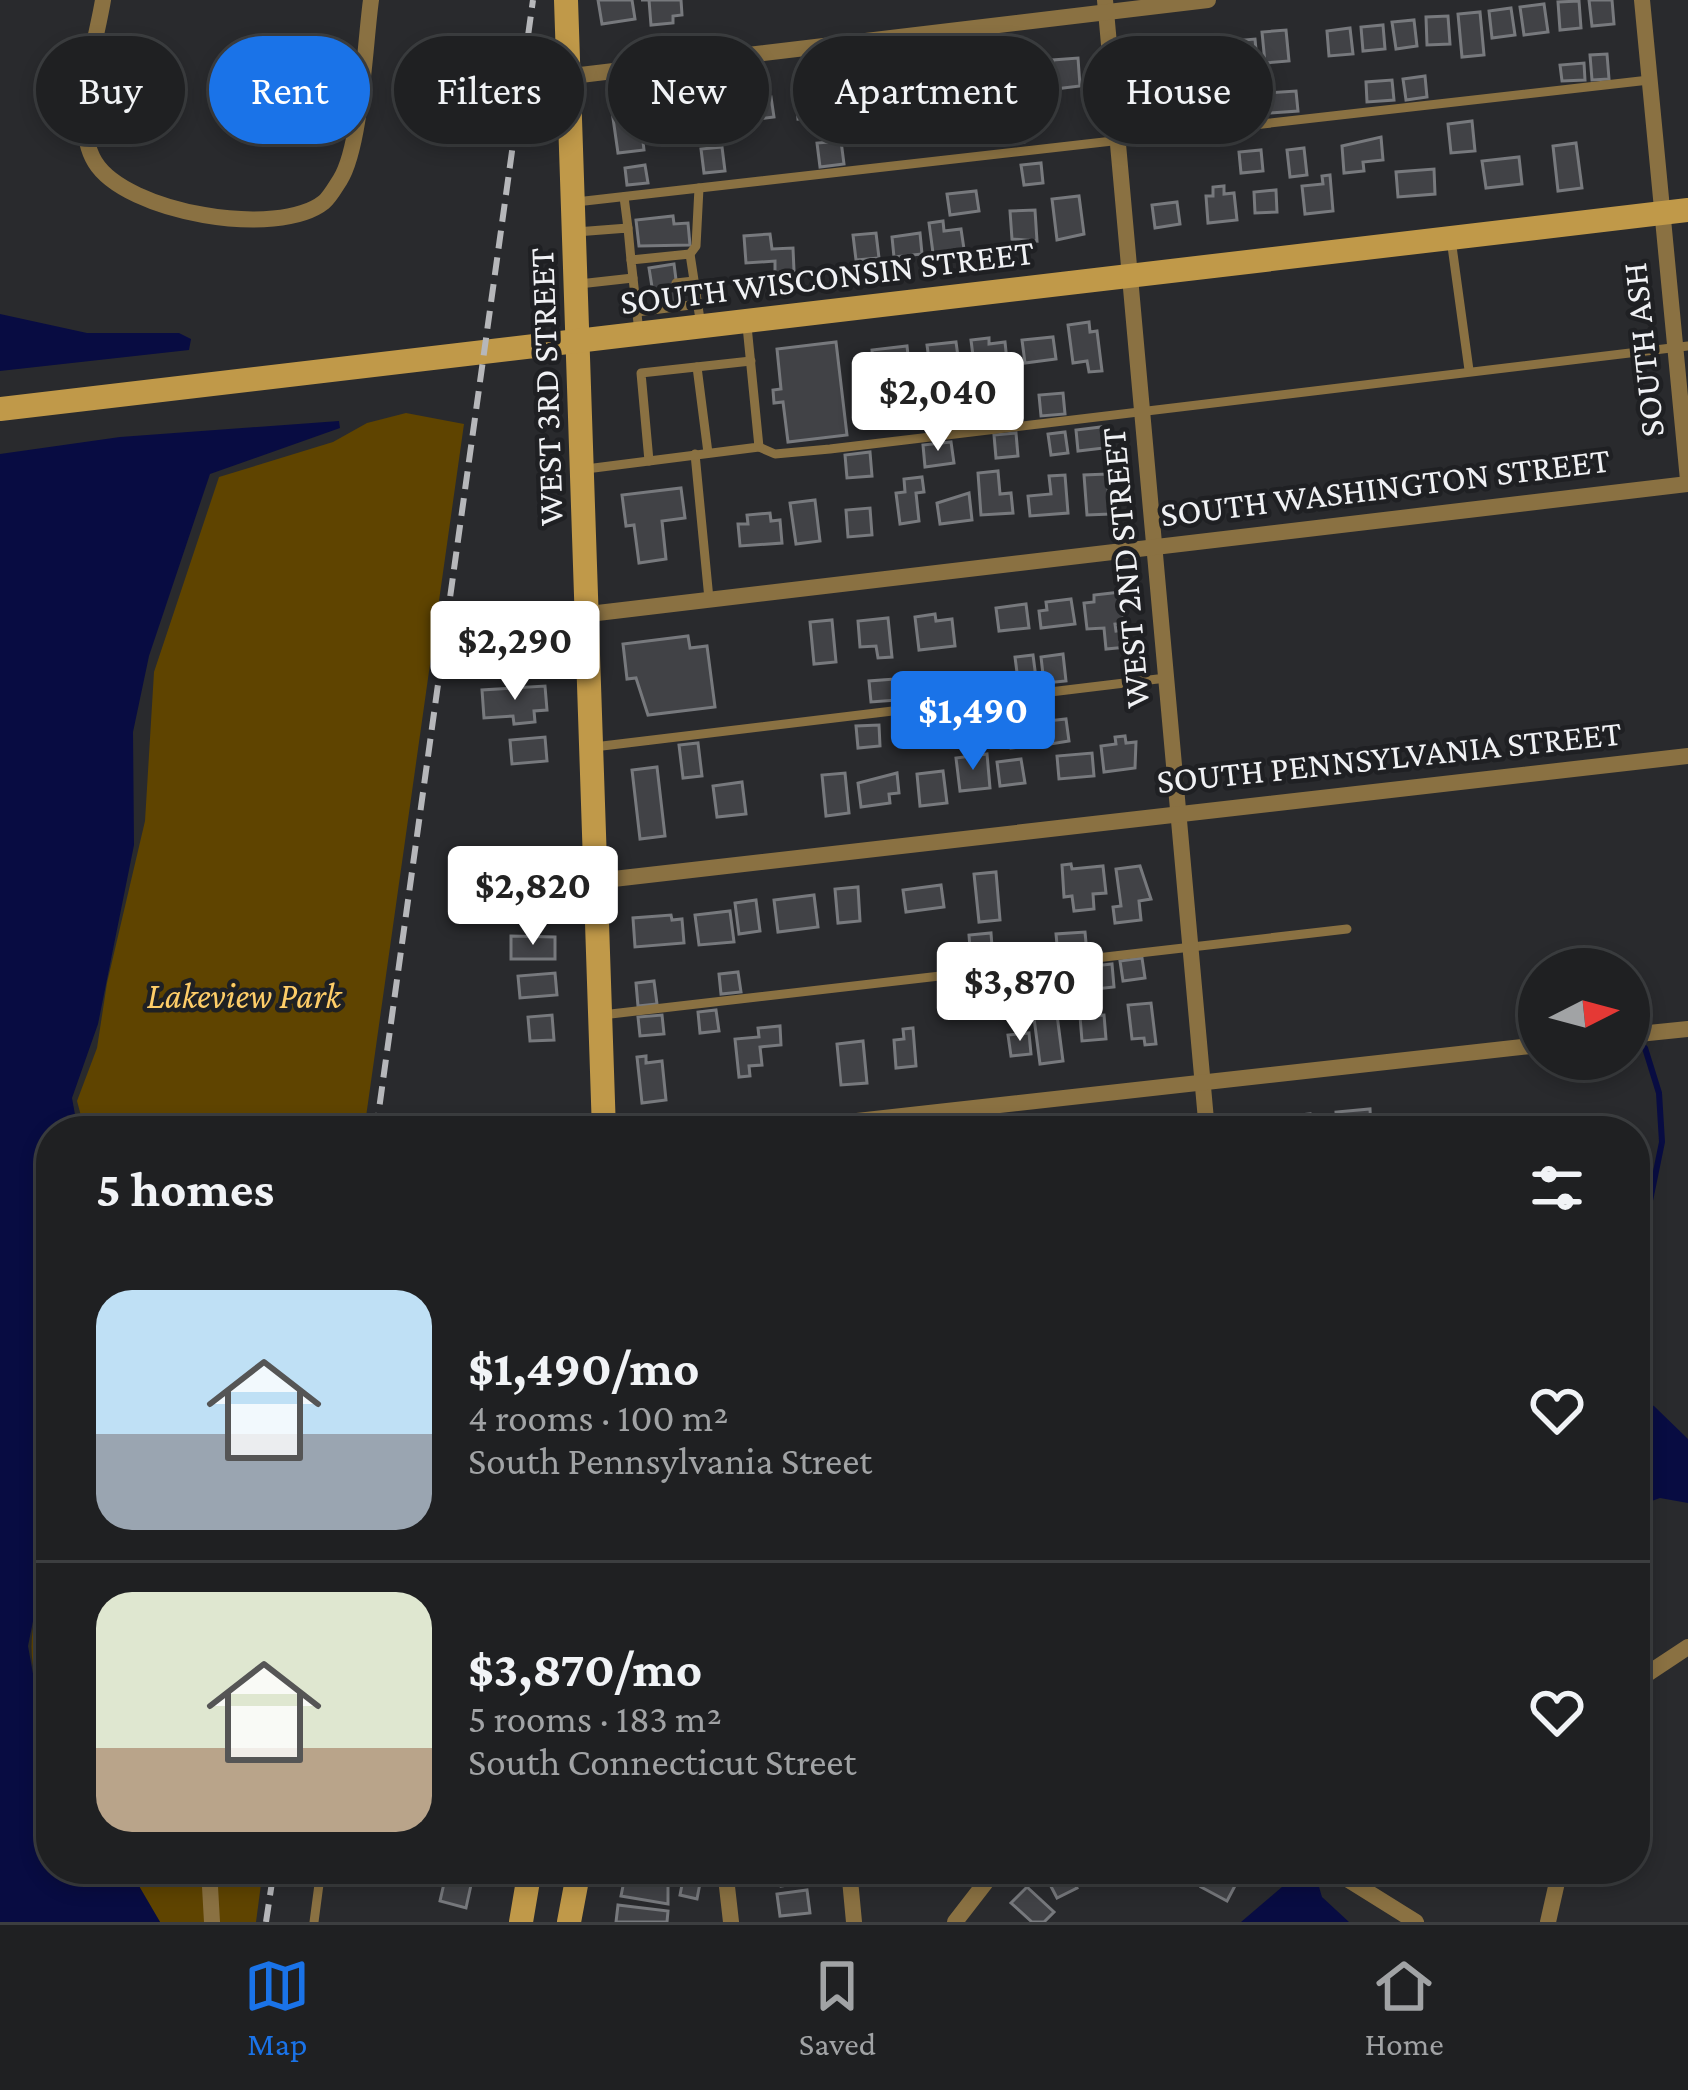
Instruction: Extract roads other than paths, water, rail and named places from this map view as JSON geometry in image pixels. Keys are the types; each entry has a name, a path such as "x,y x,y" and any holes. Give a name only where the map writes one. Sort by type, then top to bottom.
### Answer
{"street":[{"path":"103,0 86,119 94,162 130,195 236,218 288,217 324,202 343,176 371,0"},
{"name":"WEST 3RD STREET","path":"566,0 569,36"},
{"path":"584,74 1106,6 1208,0"},
{"name":"SOUTH ASH","path":"1642,0 1662,213 1682,346 1688,482"},
{"name":"WEST 2ND STREET","path":"1106,6 1109,36"},
{"name":"WEST 3RD STREET","path":"574,144 604,1116"},
{"name":"WEST 2ND STREET","path":"1118,144 1206,1116"},
{"name":"SOUTH WISCONSIN STREET","path":"0,409 580,340 638,322 700,315 746,321 1688,210"},
{"name":"SOUTH WASHINGTON STREET","path":"589,614 1688,482"},
{"name":"SOUTH PENNSYLVANIA STREET","path":"596,881 1688,756"},
{"path":"1650,1033 1688,1029"},
{"path":"898,1116 1518,1047"},
{"path":"1650,1672 1688,1647"},
{"path":"210,1884 212,1922"},
{"path":"521,1922 527,1884"},
{"path":"569,1922 576,1884"},
{"path":"727,1884 731,1922"},
{"path":"850,1884 854,1922"},
{"path":"955,1922 980,1884"},
{"path":"1354,1884 1416,1922"},
{"path":"1548,1922 1557,1884"}],"lane":[{"path":"1273,124 1649,80"},
{"path":"575,202 1100,144"},
{"path":"698,188 696,246 690,254 700,315"},
{"path":"625,196 638,322"},
{"path":"576,232 628,228"},
{"path":"1451,238 1469,370"},
{"path":"631,260 690,254"},
{"path":"676,284 694,281"},
{"path":"578,284 652,287"},
{"path":"746,321 759,447"},
{"path":"584,469 759,447 776,454 830,449 1682,346"},
{"path":"649,461 641,373 751,361"},
{"path":"697,367 709,599"},
{"path":"594,747 1166,678"},
{"path":"602,1015 1347,929"},
{"path":"314,1922 318,1884"}],"waterway":[{"path":"1650,1064 1659,1093 1662,1142 1650,1201"}],"railway":[{"path":"378,1116 533,0"},
{"path":"266,1922 272,1884"}],"park label":[{"name":"Lakeview Park","path":"244,995"}]}
